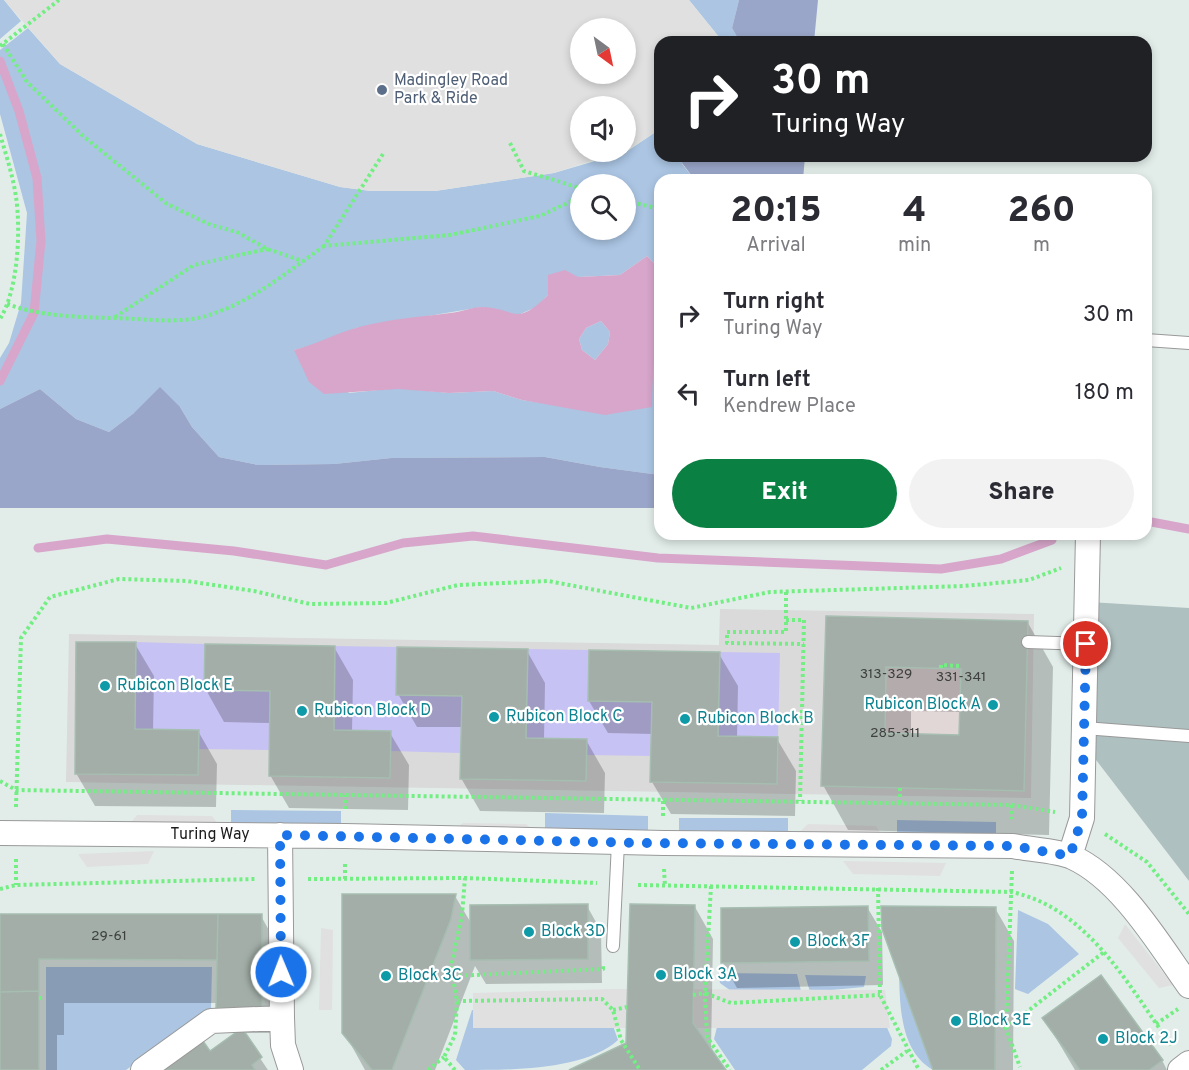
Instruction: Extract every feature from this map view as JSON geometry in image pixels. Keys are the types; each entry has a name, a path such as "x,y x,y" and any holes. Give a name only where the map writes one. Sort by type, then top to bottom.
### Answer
{"street":[{"path":"1070,856 1082,818 1088,544"},
{"name":"Turing Way","path":"0,833 280,835 618,843 1013,846 1070,856 1088,866 1130,904 1185,996"},
{"path":"280,835 283,1045 291,1070"},
{"path":"143,1070 212,1021 282,1018"},
{"path":"1180,1070 1189,1063"}],"lane":[{"path":"1152,340 1189,343"},
{"path":"1028,642 1086,644"},
{"path":"1084,728 1189,736"},
{"path":"613,946 618,843"}],"path":[{"path":"59,0 1,45 27,82 51,102 82,136 167,204 211,225 237,232 267,249 303,261"},
{"path":"0,134 16,198 17,258 7,304 0,319"},
{"path":"510,143 524,171 570,185"},
{"path":"7,304 34,313 157,321 201,317 235,305 272,284 324,246 383,154"},
{"path":"324,246 450,235 540,216 570,202"},
{"path":"636,203 654,208"},
{"path":"114,318 194,265 267,249"},
{"path":"16,790 21,638 50,597 119,579 186,581 254,591 310,604 386,603 458,585 548,582 691,608 770,592 964,586 1029,580 1088,544"},
{"path":"786,592 786,632 727,632 727,643 804,644"},
{"path":"786,620 804,620 800,801"},
{"path":"941,668 941,665 959,666 959,663"},
{"path":"0,781 16,790 1011,805 1082,818 1147,862 1189,914"},
{"path":"900,788 900,803"},
{"path":"1011,805 1013,846 1006,1028 1020,1067"},
{"path":"428,1070 444,1057 455,1035 458,1001 451,966 462,915 465,878"},
{"path":"711,886 705,993 707,1037 730,1070"},
{"path":"878,888 880,995 907,1051 919,1070"},
{"path":"1006,1028 1104,952"},
{"path":"453,976 603,969 603,957"},
{"path":"693,995 705,993 732,1003 880,995"},
{"path":"1156,1024 1185,996"},
{"path":"39,998 45,998"},
{"path":"458,1001 602,999 613,1010 621,1040 640,1070"},
{"path":"613,1010 627,1007"},
{"path":"881,1070 907,1051"},
{"path":"444,1057 455,1070"}],"shaded area":[{"path":"0,0 4,0 21,21 0,39"},
{"name":"Madingley Road Park & Ride","path":"4,0 689,0 718,36 654,36 654,133 636,145 636,96 570,96 570,162 588,162 554,173 435,191 371,191 340,187 197,144 60,64"},
{"path":"689,0 739,0 732,28 737,36 718,36"},
{"path":"739,0 818,0 815,36 737,36 732,28"},
{"path":"28,28 60,64 197,144 340,187 371,191 435,191 554,173 592,162 636,162 636,145 654,133 654,162 683,162 690,174 654,174 654,264 647,256 620,275 578,277 548,295 536,307 516,316 482,307 356,328 318,344 294,350 349,393 398,388 449,393 493,391 522,400 562,406 652,407 654,356 654,474 545,457 391,458 334,464 258,465 219,457 192,427 180,407 134,413 109,432 76,419 40,389 0,409 0,358 9,343 21,303 27,213 0,114 0,50"},
{"path":"804,162 804,174 690,174 682,163"},
{"path":"647,256 654,264 652,407 605,415 522,400 493,391 449,393 398,389 324,394 309,382 294,350 359,327 393,320 482,307 521,314 537,305 548,295 548,275 565,270 578,277 620,275","holes":["601,321 610,332 608,344 595,360 582,350 579,339 586,328"]},
{"path":"601,321 610,332 608,344 595,360 582,350 579,339 586,328"},
{"path":"160,387 180,407 192,427 219,457 258,465 334,464 391,458 545,457 654,474 654,508 0,508 0,409 40,389 76,419 109,432 134,413"},
{"path":"1089,602 1189,608 1189,881 1093,756"},
{"path":"720,609 1034,614 1031,798 66,782 69,634 719,645"},
{"path":"136,642 205,644 204,690 270,691 269,750 199,749 199,730 135,729"},
{"path":"335,646 397,647 397,695 462,696 460,753 391,751 391,731 334,730"},
{"path":"528,649 589,650 588,701 652,702 651,756 587,755 587,739 526,738"},
{"path":"720,652 780,653 778,737 718,736"},
{"path":"886,667 961,669 959,735 885,733"},
{"path":"231,810 341,811 341,830 231,829"},
{"path":"545,813 648,816 648,835 545,832"},
{"path":"137,815 212,816 222,829 125,830"},
{"path":"679,818 788,818 788,836 679,836"},
{"path":"897,820 996,822 996,839 897,837"},
{"path":"463,823 526,824 540,836 451,832"},
{"path":"808,824 876,826 885,840 792,839"},
{"path":"154,851 148,864 87,867 78,854"},
{"path":"843,861 946,863 940,876 853,874"},
{"path":"1018,910 1048,924 1079,954 1028,994 1015,989"},
{"path":"1125,924 1173,985 1159,988 1118,938"},
{"path":"321,928 333,930 332,1010 319,1010"},
{"path":"46,967 212,967 211,1009 126,1070 46,1070"},
{"path":"718,973 797,974 801,991 738,996 720,983"},
{"path":"899,973 933,1070 922,1062 908,1040 901,1013"},
{"path":"805,975 866,976 864,987 810,992"},
{"path":"612,989 885,990 890,1028 473,1028 473,993"},
{"path":"472,1010 612,1023 618,1040 604,1050 568,1063 505,1070 465,1070 456,1060"},
{"path":"881,1014 892,1039 891,1046 862,1070 735,1070 714,1039 720,1015"}],"building":[{"name":"Rubicon Block A","path":"826,616 1028,621 1024,791 821,786","holes":["886,667 961,669 959,735 885,733"]},
{"name":"Rubicon Block E","path":"76,642 136,642 135,729 199,730 198,775 75,774"},
{"name":"Rubicon Block D","path":"205,644 335,646 334,730 391,731 390,778 269,776 270,691 204,690"},
{"name":"Rubicon Block C","path":"397,647 528,649 526,738 587,739 586,781 460,779 462,696 396,695"},
{"name":"Rubicon Block B","path":"589,650 720,652 718,736 778,737 777,784 650,782 652,702 588,701"},
{"name":"Block 3C","path":"342,894 456,894 451,919 392,1070 372,1070 342,1033"},
{"name":"Block 3D","path":"588,904 588,959 470,960 470,905"},
{"name":"Block 3A","path":"630,904 695,905 693,1023 726,1070 569,1070 626,1043"},
{"name":"Block 3F","path":"868,906 869,961 721,963 721,908"},
{"name":"Block 3E","path":"881,906 996,907 995,1070 933,1070 882,929"},
{"path":"0,914 218,914 217,960 39,959 39,991 0,992"},
{"path":"218,914 262,914 262,1008 216,1008"},
{"name":"Block 2J","path":"1101,975 1163,1060 1149,1070 1080,1070 1042,1018"},
{"path":"39,991 39,1070 0,1070 0,992"},
{"path":"242,1028 262,1057 252,1065 255,1070 157,1070 201,1038 210,1051"}],"waterway":[{"path":"0,61 19,111 37,178 41,241 34,313 0,381"},
{"path":"1152,522 1189,529"},
{"path":"38,548 107,539 234,551 326,565 403,543 473,536 658,558 941,569 1001,559 1052,540"}],"place":[{"name":"Madingley Road Park & Ride","path":"382,90"},
{"name":"Rubicon Block E","path":"105,686"},
{"name":"Rubicon Block A","path":"993,705"},
{"name":"Rubicon Block D","path":"302,711"},
{"name":"Rubicon Block C","path":"494,717"},
{"name":"Rubicon Block B","path":"685,719"},
{"name":"Block 3D","path":"529,932"},
{"name":"Block 3F","path":"795,942"},
{"name":"Block 3A","path":"661,975"},
{"name":"Block 3C","path":"386,976"},
{"name":"Block 3E","path":"956,1021"},
{"name":"Block 2J","path":"1103,1039"}],"route":[{"path":"281,972 280,835 641,843 1013,846 1070,856 1082,818 1086,644"}]}
